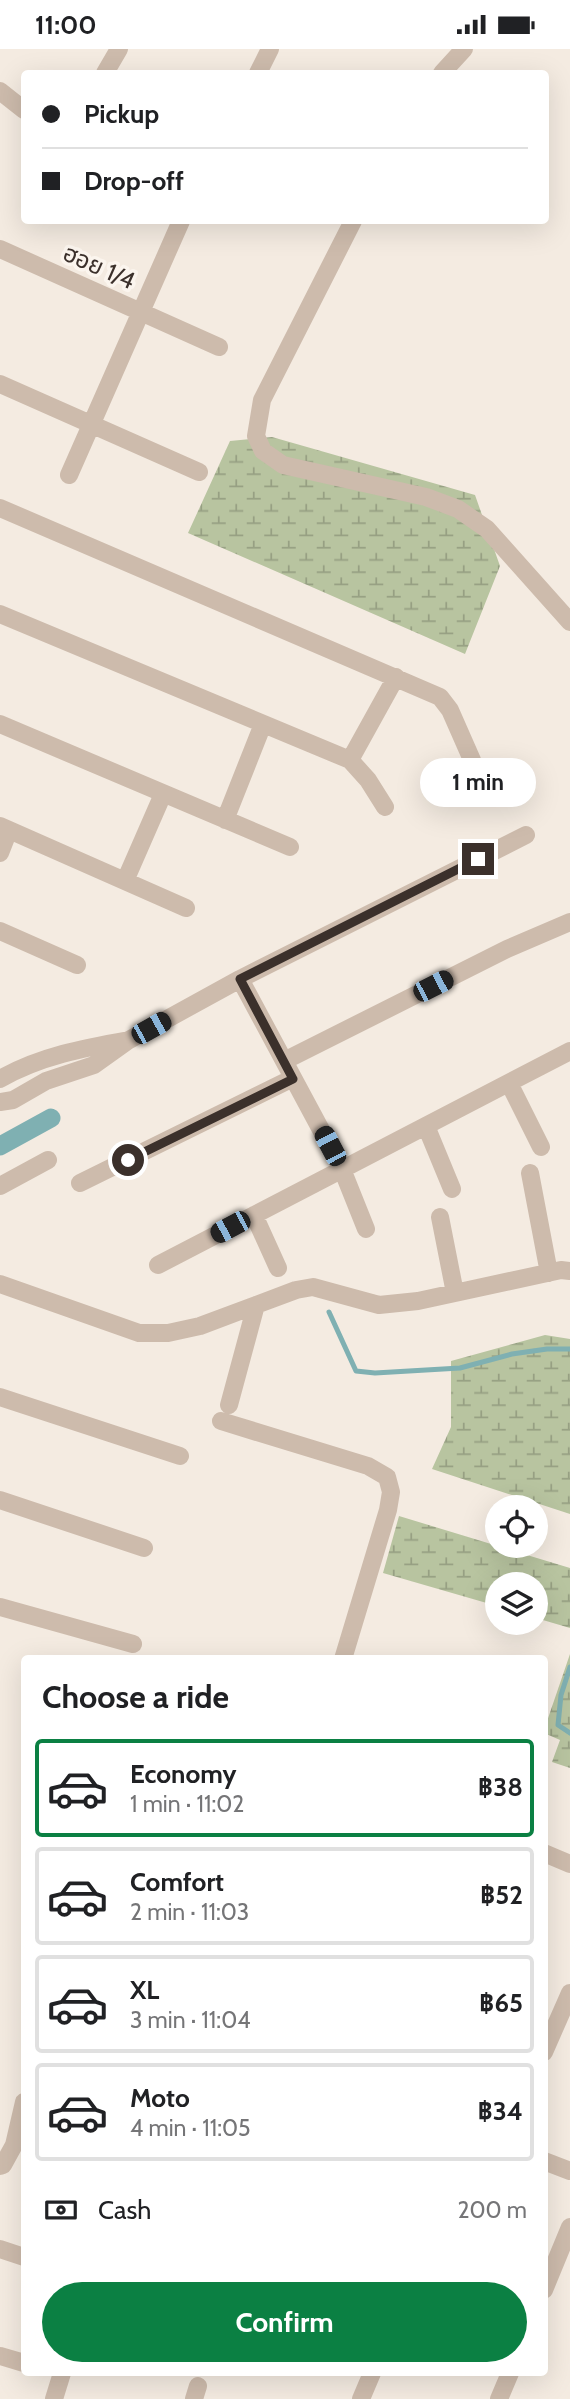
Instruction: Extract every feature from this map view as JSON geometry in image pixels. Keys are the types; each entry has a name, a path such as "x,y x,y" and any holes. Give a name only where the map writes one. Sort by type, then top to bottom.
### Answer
{"street":[{"path":"107,70 119,49"},
{"path":"260,70 271,49"},
{"path":"446,70 464,49"},
{"path":"0,90 21,108"},
{"path":"69,475 180,224"},
{"path":"351,224 262,400 256,436 263,451 283,465 426,497 458,509 487,529 570,622"},
{"name":"ฮอย 1/4","path":"0,250 219,348"},
{"path":"0,384 199,472"},
{"path":"0,508 440,697 447,703 472,760"},
{"path":"0,614 350,760 385,807"},
{"path":"350,760 396,677"},
{"path":"0,724 290,847"},
{"path":"225,820 263,724"},
{"path":"125,881 163,794"},
{"path":"0,853 5,828 186,908"},
{"path":"4,1097 93,1065 129,1040 240,979 526,835"},
{"path":"284,1061 507,949 570,922"},
{"path":"0,931 77,965"},
{"path":"240,979 342,1169 366,1229"},
{"path":"0,1079 26,1064 85,1048 129,1040"},
{"path":"158,1265 570,1051"},
{"path":"80,1183 293,1079"},
{"path":"509,1083 541,1147"},
{"path":"426,1126 452,1188"},
{"path":"0,1186 48,1160"},
{"path":"530,1173 549,1273"},
{"path":"254,1215 278,1268"},
{"path":"440,1217 455,1293"},
{"path":"0,1285 139,1333 168,1333 200,1326 296,1290 313,1287 379,1305 418,1301 549,1273 570,1271"},
{"path":"256,1305 225,1413 368,1466 387,1477 391,1492 344,1655"},
{"path":"0,1397 180,1456"},
{"path":"0,1500 144,1548"},
{"path":"0,1607 133,1644"},
{"path":"548,1855 570,1864"},
{"path":"548,2046 565,2019 570,1993"},
{"path":"0,2167 14,2145 21,2115"},
{"path":"548,2163 570,2171"},
{"path":"548,2280 570,2227"},
{"path":"0,2249 21,2255"},
{"path":"0,2356 21,2362"},
{"path":"54,2399 59,2376"},
{"path":"361,2399 371,2376"},
{"path":"499,2399 509,2376"}],"green space":[{"path":"272,437 475,495 500,566 465,654 188,533 230,441"},
{"path":"545,1335 570,1339 570,1514 548,1507 548,1495 512,1495 432,1469 451,1427 451,1361"},
{"path":"399,1516 485,1542 485,1558 537,1558 570,1568 570,1628 548,1622 548,1572 485,1572 485,1603 383,1573"},
{"path":"570,1654 570,1768 552,1762 560,1740 548,1735 548,1718"}],"waterway":[{"path":"0,1146 51,1118"},
{"path":"329,1312 356,1371 375,1373 460,1368 512,1354 570,1349"},
{"path":"570,1667 561,1695 558,1725 570,1733"}],"route":[{"path":"128,1160 293,1079 240,979 478,859"}]}
